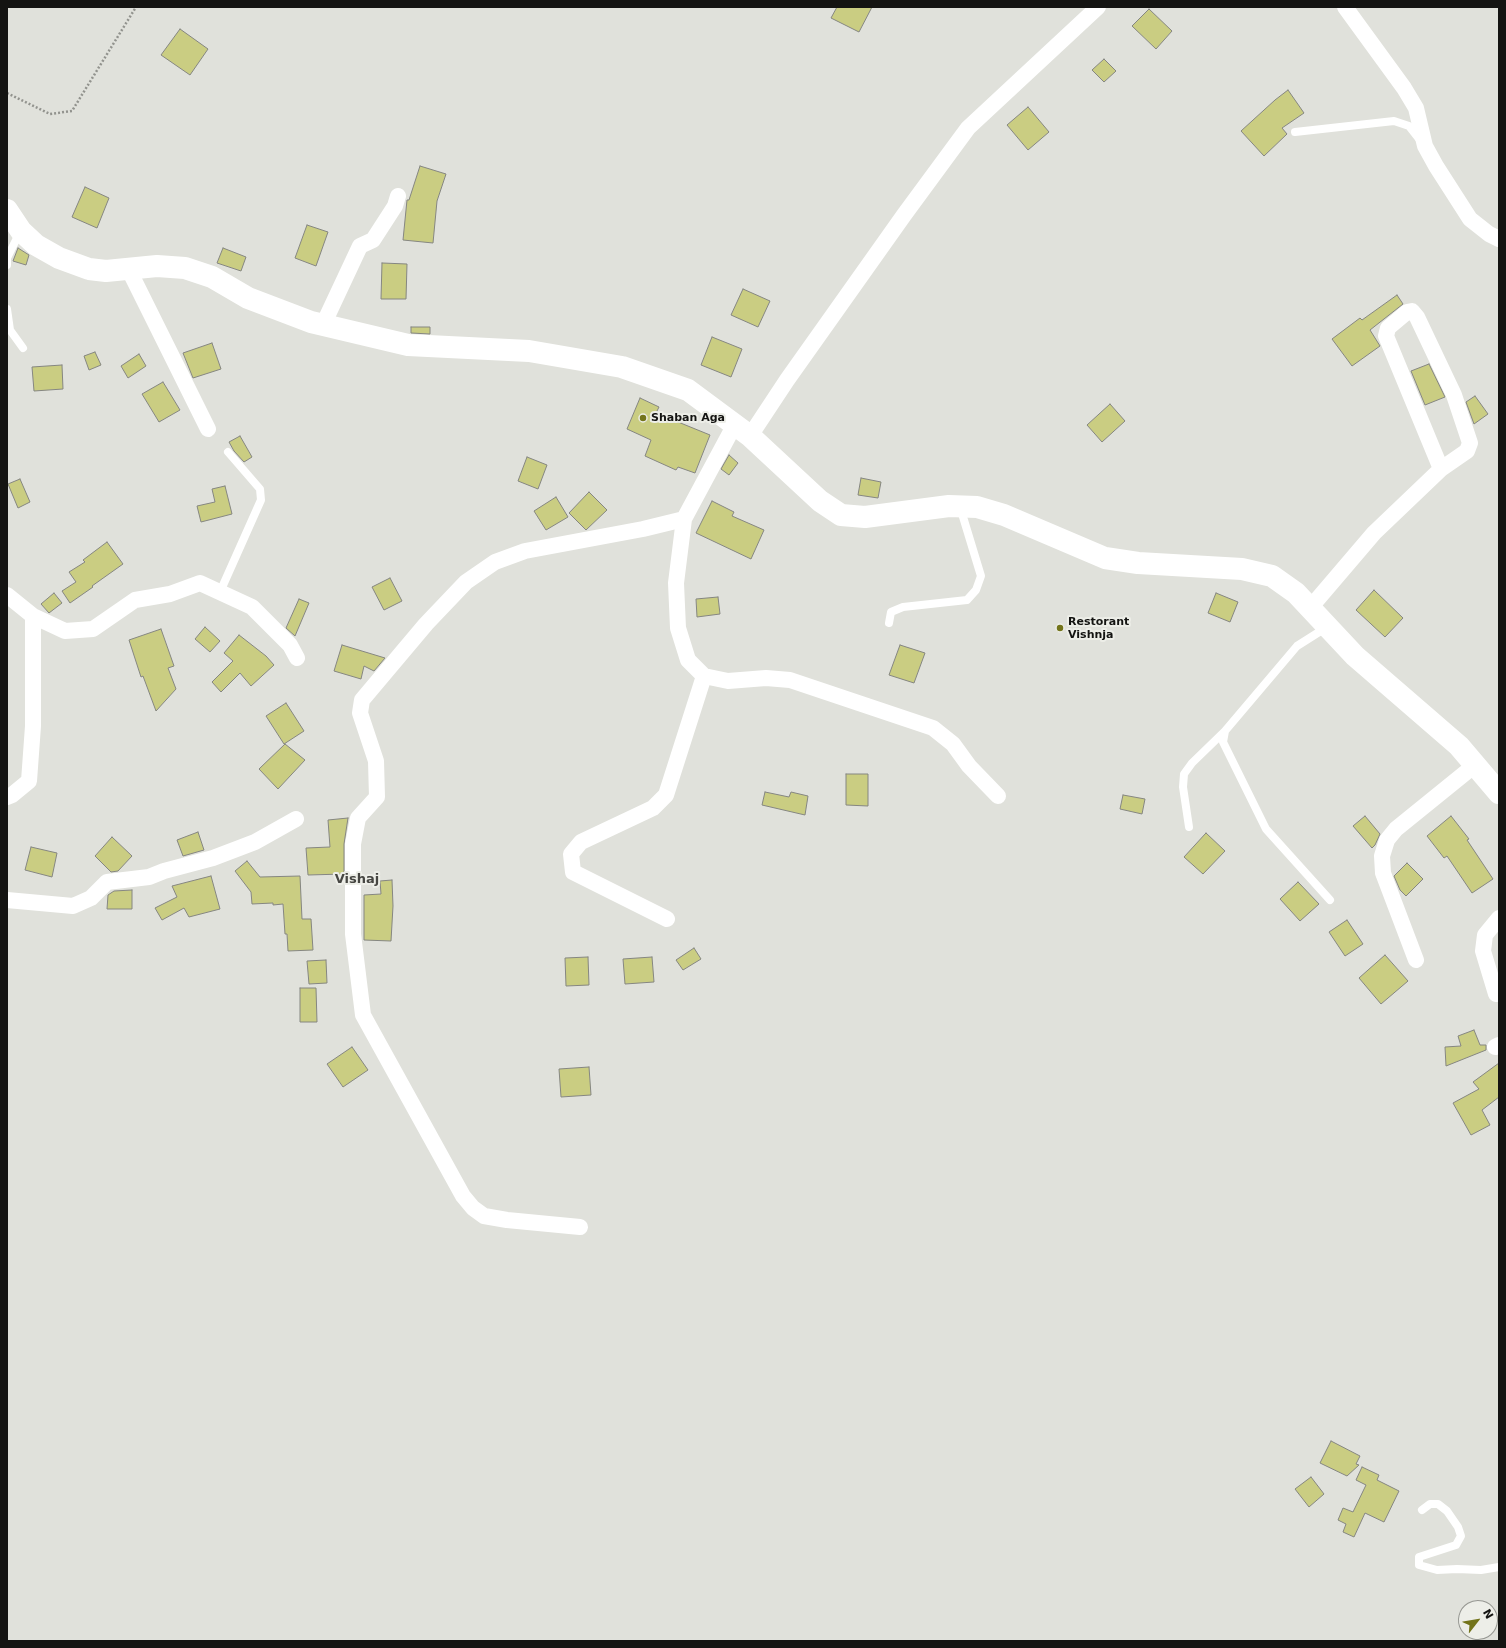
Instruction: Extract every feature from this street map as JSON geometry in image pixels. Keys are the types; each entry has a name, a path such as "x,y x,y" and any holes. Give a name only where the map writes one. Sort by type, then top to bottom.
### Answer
{"main road":[{"path":"7,211 21,231 36,245 59,258 88,269 106,271 129,270 157,266 185,268 212,277 248,298 311,322 323,325 408,345 529,351 622,368 688,390 742,430 820,501 841,515 865,518 949,506 976,507 1004,515 1106,558 1138,563 1242,569 1272,576 1296,593 1355,656 1459,746 1499,793"}],"street":[{"path":"998,796 969,766 953,744 933,728 790,680 766,678 728,681 704,676 688,660 678,628 676,583 684,519 742,430 787,380 904,215 968,128 1098,7"},
{"path":"1345,7 1404,88 1416,108 1425,146 1470,219 1489,234 1499,239"},
{"path":"323,325 360,246 374,240 396,206 398,196"},
{"path":"129,270 208,430"},
{"path":"1310,608 1374,533 1441,469 1467,451 1470,443 1454,395 1417,317 1412,311 1407,312 1388,328 1386,336 1441,469"},
{"path":"580,1227 507,1220 484,1216 473,1208 463,1196 363,1015 353,934 353,844 358,818 377,797 376,761 360,713 362,700 426,624 466,582 495,562 525,551 636,530 684,519"},
{"path":"7,595 33,616 64,630 94,629 135,600 170,594 200,583 252,607 290,645 297,658"},
{"path":"7,797 12,795 29,781 33,726 33,616"},
{"path":"667,919 573,872 571,854 581,842 653,808 666,795 704,676"},
{"path":"1416,960 1383,873 1382,856 1387,840 1396,829 1475,765"},
{"path":"7,900 73,906 91,898 107,882 149,878 164,871 213,858 255,842 296,819"},
{"path":"1496,994 1483,951 1485,935 1499,918"}],"lane":[{"path":"1295,132 1394,121 1409,126 1425,146"},
{"path":"7,264 7,258 21,231"},
{"path":"7,309 10,330 23,348"},
{"path":"220,592 261,500 260,489 228,452"},
{"path":"889,622 891,612 903,607 967,600 976,590 981,576 960,506"},
{"path":"1189,827 1183,787 1184,774 1192,763 1225,731 1297,646 1328,626"},
{"path":"1225,731 1223,742 1266,829 1330,900"},
{"path":"1422,1510 1430,1504 1438,1504 1451,1516 1458,1527 1461,1536 1456,1545 1420,1557 1419,1565 1437,1570 1481,1570 1499,1567"}],"path":[{"path":"7,93 50,114 72,111 136,7"}],"building":[{"path":"837,7 872,7 859,32 831,18"},
{"path":"1149,9 1172,31 1156,49 1132,26"},
{"path":"180,29 208,49 190,75 161,55"},
{"path":"1104,59 1116,71 1104,82 1092,70"},
{"path":"1288,90 1304,113 1282,128 1287,134 1264,156 1241,131"},
{"path":"1028,107 1049,132 1028,150 1007,125"},
{"path":"420,166 446,174 437,201 433,243 403,240 407,200 409,200"},
{"path":"85,187 109,198 97,228 72,217"},
{"path":"307,225 328,232 316,266 295,258"},
{"path":"18,248 29,255 26,265 13,261"},
{"path":"223,248 246,257 241,271 217,263"},
{"path":"382,263 407,264 406,299 381,299"},
{"path":"743,289 770,301 758,327 731,315"},
{"path":"1397,295 1403,304 1370,330 1380,346 1352,366 1332,339 1360,318 1362,320"},
{"path":"411,327 430,327 430,334 411,333"},
{"path":"712,337 742,349 731,377 701,365"},
{"path":"212,343 221,369 193,378 183,353"},
{"path":"95,352 101,365 89,370 84,356"},
{"path":"139,354 146,366 128,378 121,366"},
{"path":"1429,364 1445,397 1425,405 1411,371"},
{"path":"62,365 63,389 34,391 32,367"},
{"path":"163,382 180,410 159,422 142,394"},
{"path":"1475,396 1488,414 1474,424 1466,402"},
{"path":"640,398 659,407 656,413 710,435 695,473 678,467 676,470 645,456 651,440 627,429"},
{"path":"1110,404 1125,421 1102,442 1087,425"},
{"path":"240,436 252,457 244,462 234,451 229,442"},
{"path":"729,455 738,463 729,475 721,469"},
{"path":"527,457 547,465 538,489 518,481"},
{"path":"861,478 881,482 878,498 858,495"},
{"path":"20,479 30,502 18,508 8,484"},
{"path":"225,486 232,514 201,522 197,506 215,502 212,489"},
{"path":"589,492 607,510 586,530 569,513"},
{"path":"556,497 568,517 546,530 534,511"},
{"path":"712,501 734,512 732,516 764,530 751,559 696,533"},
{"path":"107,542 123,564 70,603 62,591 76,582 69,572 85,562 83,560"},
{"path":"390,578 402,601 384,610 372,587"},
{"path":"1374,590 1403,618 1385,637 1356,610"},
{"path":"54,593 62,603 49,613 41,604"},
{"path":"1216,593 1238,602 1230,622 1208,613"},
{"path":"718,597 720,614 697,617 696,599"},
{"path":"299,599 309,603 295,636 286,628"},
{"path":"205,627 220,641 210,652 195,639"},
{"path":"161,629 174,666 168,668 176,689 156,711 143,676 141,677 129,640"},
{"path":"239,635 266,656 274,665 251,686 240,673 221,692 212,682 233,661 224,653"},
{"path":"342,645 385,658 374,671 364,666 361,679 334,671"},
{"path":"900,645 925,653 914,683 889,675"},
{"path":"286,703 304,731 284,744 266,716"},
{"path":"285,744 305,760 278,789 259,769"},
{"path":"846,774 868,774 868,806 846,805"},
{"path":"765,792 789,797 791,792 808,796 805,815 762,805"},
{"path":"1123,795 1145,799 1142,814 1120,809"},
{"path":"1365,816 1380,834 1372,848 1353,826"},
{"path":"1451,816 1469,839 1467,840 1493,879 1472,893 1447,856 1444,858 1427,836"},
{"path":"348,818 344,844 344,874 308,875 306,848 330,847 328,820"},
{"path":"198,832 204,850 183,856 177,840"},
{"path":"1206,833 1225,851 1203,874 1184,857"},
{"path":"112,837 132,856 118,871 111,872 95,856"},
{"path":"31,847 57,853 52,877 25,870"},
{"path":"247,861 260,877 300,876 302,919 311,919 313,950 288,951 283,904 252,904 251,892 235,871"},
{"path":"1407,863 1423,879 1406,896 1400,890 1394,876"},
{"path":"211,876 220,909 189,917 184,908 162,920 155,908 177,897 172,886"},
{"path":"392,880 393,906 391,941 364,940 364,895 381,894 380,881"},
{"path":"1298,882 1319,904 1300,921 1280,899"},
{"path":"132,890 132,909 107,909 108,895 114,891"},
{"path":"1347,920 1363,944 1345,956 1329,932"},
{"path":"694,948 701,959 683,970 676,960"},
{"path":"1385,955 1408,981 1381,1004 1359,978"},
{"path":"588,957 589,985 566,986 565,958"},
{"path":"652,957 654,982 625,984 623,959"},
{"path":"326,960 327,983 309,984 307,961"},
{"path":"300,988 316,988 317,1022 300,1022"},
{"path":"1474,1030 1480,1045 1486,1045 1486,1050 1446,1066 1445,1047 1461,1046 1458,1036"},
{"path":"352,1047 368,1070 343,1087 327,1064"},
{"path":"1499,1063 1499,1097 1482,1110 1490,1125 1471,1135 1453,1103 1479,1089 1473,1082"},
{"path":"589,1067 591,1095 561,1097 559,1069"},
{"path":"1331,1441 1360,1456 1356,1464 1359,1465 1347,1476 1320,1463"},
{"path":"1362,1467 1379,1475 1377,1480 1399,1491 1384,1522 1365,1513 1354,1537 1343,1532 1346,1524 1338,1520 1343,1508 1353,1512 1366,1485 1356,1480"},
{"path":"1311,1477 1324,1494 1309,1507 1295,1489"}],"place":[{"name":"Shaban Aga","path":"643,418"},
{"name":"Restorant Vishnja","path":"1060,628"}],"district":[{"name":"Vishaj","path":"357,880"}]}
